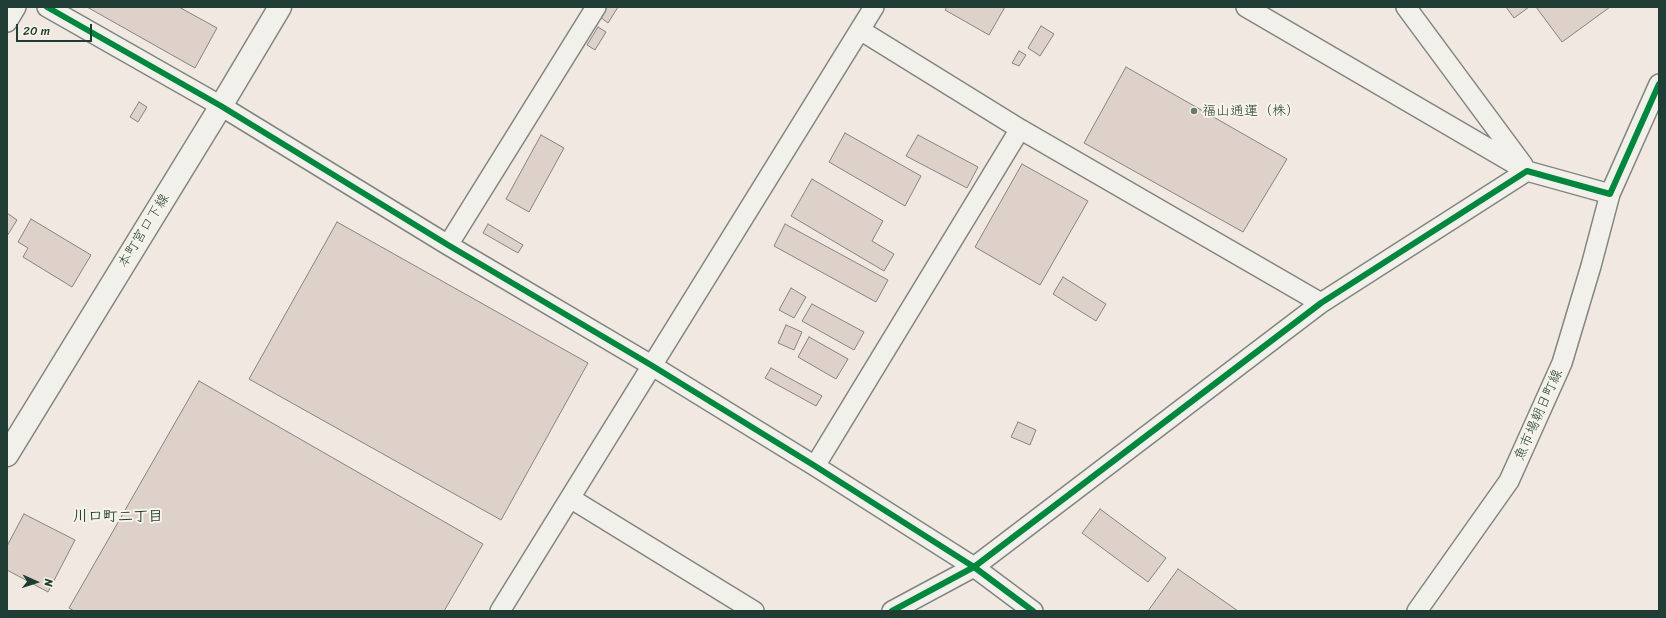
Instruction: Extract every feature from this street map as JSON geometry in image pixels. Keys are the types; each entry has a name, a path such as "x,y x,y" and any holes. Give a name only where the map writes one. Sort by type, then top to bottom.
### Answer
{"street":[{"path":"7,22 16,7"},
{"path":"47,7 221,106 448,245 651,365 815,466 974,567 1032,611"},
{"name":"本町宮口下線","path":"7,455 280,7"},
{"path":"448,245 596,7"},
{"path":"500,611 874,7"},
{"path":"1246,7 1527,171 1610,194"},
{"path":"1406,7 1527,171"},
{"path":"860,30 1020,129 1321,303"},
{"name":"魚市場朝日町線","path":"1417,611 1509,481 1562,363 1591,266 1610,194 1659,84"},
{"path":"815,466 1020,129"},
{"path":"892,611 974,567 1321,303 1527,171"},
{"path":"570,498 754,611"}],"building":[{"path":"87,7 179,7 217,28 195,68"},
{"path":"607,7 618,7 608,23 600,17"},
{"path":"947,7 1005,7 989,35 945,10"},
{"path":"1506,7 1529,7 1514,18"},
{"path":"1536,7 1610,7 1562,42"},
{"path":"1041,26 1054,34 1040,56 1028,48"},
{"path":"598,27 606,32 595,50 587,45"},
{"path":"1019,51 1026,55 1019,66 1012,63"},
{"path":"1126,67 1287,159 1243,232 1084,143"},
{"path":"139,102 147,107 138,122 130,117"},
{"path":"845,133 921,176 905,206 829,162"},
{"path":"541,135 564,148 529,212 506,199"},
{"path":"918,135 978,167 967,188 906,156"},
{"path":"1022,164 1088,201 1040,285 975,247"},
{"path":"812,179 883,221 872,241 894,254 884,271 791,216"},
{"path":"7,213 17,220 7,236"},
{"path":"31,219 91,255 72,287 23,257 28,248 18,242"},
{"path":"337,222 588,363 501,520 249,379"},
{"path":"488,224 523,245 518,253 483,233"},
{"path":"785,224 888,280 876,302 774,246"},
{"path":"1063,277 1106,304 1096,321 1053,294"},
{"path":"791,288 806,297 794,318 779,310"},
{"path":"812,304 864,332 854,350 802,321"},
{"path":"786,325 802,332 794,350 778,343"},
{"path":"809,337 848,359 836,379 798,357"},
{"path":"771,368 822,396 816,406 765,378"},
{"path":"199,381 483,544 444,611 74,611 69,608"},
{"path":"1018,422 1036,430 1030,445 1011,437"},
{"path":"1100,509 1166,558 1148,582 1082,533"},
{"path":"24,514 75,540 48,592 7,570 7,546"},
{"path":"1178,569 1238,611 1148,611"}],"cycle path":[{"path":"47,7 221,106 448,245 651,365 815,466 974,567 1033,611"},
{"path":"892,611 974,567 1321,303 1527,171 1610,194 1659,84"}],"place":[{"name":"福山通運（株）","path":"1194,111"}],"district":[{"name":"川口町二丁目","path":"118,517"}]}
